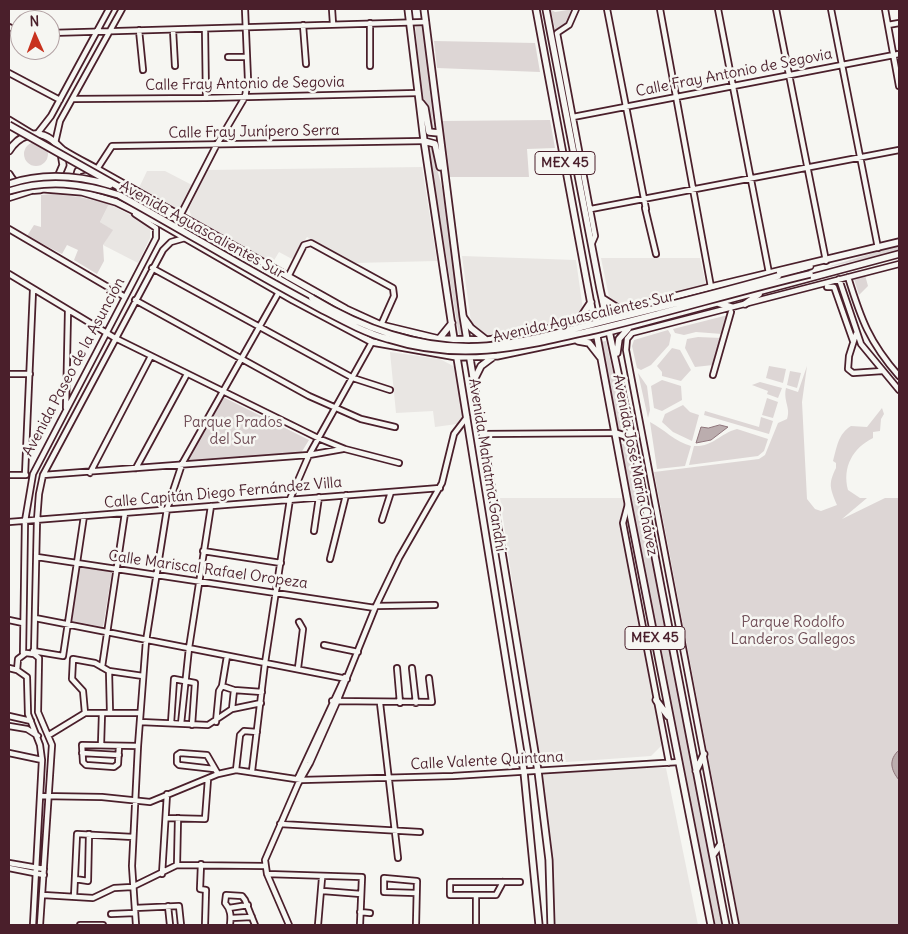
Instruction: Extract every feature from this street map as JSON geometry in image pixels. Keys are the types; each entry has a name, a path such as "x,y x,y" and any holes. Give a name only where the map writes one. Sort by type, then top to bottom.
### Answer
{"main road":[{"name":"Avenida Mahatma Gandhi","path":"408,9 424,141 454,340 524,772 538,925"},
{"name":"Avenida Mahatma Gandhi","path":"424,9 463,316 538,770 549,860 551,925"},
{"name":"Avenida José María Chávez","path":"536,9 628,503 710,925"},
{"name":"Avenida José María Chávez","path":"546,9 605,314 617,360 640,474 726,925"},
{"path":"420,101 425,108 429,132 439,133"},
{"name":"Avenida Aguascalientes Sur","path":"9,120 35,134 47,137 97,170 346,309 381,325 446,340 467,341 506,338 769,273 826,262 899,242"},
{"path":"9,125 119,187"},
{"path":"9,151 18,139 35,134"},
{"path":"424,141 435,144 445,179"},
{"path":"9,174 19,186 35,191 45,189 55,182 62,171 63,158 57,145"},
{"path":"82,192 75,182 78,172 86,168 97,170"},
{"name":"Avenida Aguascalientes Sur","path":"9,184 35,177 55,176 95,180 119,187 355,322 395,337 451,346 486,346 565,331 778,276 812,265"},
{"name":"Avenida Aguascalientes Sur","path":"9,191 36,184 65,183 94,187 119,195 292,294 353,326 394,341 438,350 497,351 523,346 645,318 810,274 855,265"},
{"name":"Avenida Aguascalientes Sur","path":"45,189 82,192 102,197 128,208 372,342 436,355 457,357 497,356 610,332 634,329 664,318 899,254"},
{"path":"745,304 765,291"},
{"path":"664,318 660,315 658,307 668,297"},
{"path":"602,298 621,310"},
{"path":"579,320 591,302"},
{"path":"718,303 731,310"},
{"path":"463,316 471,328 487,340"},
{"path":"439,339 452,323"},
{"path":"617,360 619,338 625,331 634,329"},
{"path":"506,338 502,341 500,347 502,351 508,354"},
{"path":"445,356 450,353 451,348 446,340"},
{"path":"574,340 589,344 602,359"},
{"path":"436,355 452,362 460,376"},
{"path":"474,385 475,377 481,366 497,356"},
{"path":"616,433 628,438 635,449"},
{"path":"656,700 665,710 671,723"},
{"path":"696,772 704,754"},
{"path":"713,854 720,845"}],"street":[{"path":"35,134 51,116 109,9"},
{"path":"57,145 60,121 122,9"},
{"path":"180,216 216,146 245,97 248,80 245,9"},
{"path":"332,9 333,24"},
{"name":"Avenida José María Chávez","path":"576,9 569,25 557,34 596,236 592,243"},
{"path":"607,9 656,254"},
{"path":"660,9 711,287"},
{"path":"718,9 769,273"},
{"path":"776,9 826,262"},
{"path":"831,9 878,248"},
{"path":"885,9 897,54 899,86"},
{"path":"60,33 426,22"},
{"path":"370,23 370,66"},
{"path":"888,26 899,23"},
{"path":"303,25 306,64"},
{"path":"205,29 206,98"},
{"path":"139,30 143,70"},
{"path":"172,30 175,66"},
{"name":"Calle Fray Antonio de Segovia","path":"573,117 897,54"},
{"path":"228,57 247,56"},
{"path":"9,73 60,100"},
{"name":"Calle Fray Antonio de Segovia","path":"73,99 206,98 418,92"},
{"name":"Calle Fray Junípero Serra","path":"97,170 112,146 216,146 424,141"},
{"path":"591,209 899,150"},
{"path":"9,198 35,191"},
{"path":"128,208 156,228 156,238 152,246 158,246 162,250 171,242 185,238"},
{"path":"9,230 125,297"},
{"path":"288,277 304,245 311,243 393,288 394,296 381,325"},
{"name":"Avenida Paseo de la Asunción","path":"17,670 18,659 23,653 25,521 33,474 152,246"},
{"name":"Avenida Paseo de la Asunción","path":"40,925 52,745 40,719 40,665 39,658 34,652 38,494 43,475 162,250"},
{"name":"Avenida Aguascalientes Sur","path":"634,329 731,310 745,304 899,264"},
{"path":"152,268 353,378 390,390"},
{"path":"9,274 115,338 318,438 345,449 399,463"},
{"path":"848,277 866,330 887,362 899,376"},
{"path":"839,280 856,334 882,371 899,390"},
{"path":"827,287 834,287 854,341"},
{"path":"25,475 33,290"},
{"path":"136,925 132,887 140,713 146,641 166,510 182,464 279,292"},
{"path":"135,300 242,360 335,408 361,419 395,427"},
{"path":"713,375 731,310"},
{"path":"66,410 68,311"},
{"name":"Avenida José María Chávez","path":"634,329 628,337 626,345 736,925"},
{"path":"856,334 848,369 853,373 882,371"},
{"path":"252,771 265,663 290,499 309,455 372,342"},
{"path":"90,473 151,356"},
{"path":"9,374 30,374"},
{"path":"136,468 187,374"},
{"path":"289,925 267,874 265,860 399,558 440,488 454,434 467,416"},
{"path":"483,434 616,433"},
{"path":"43,475 90,473 309,455 345,449"},
{"path":"635,449 645,450"},
{"path":"640,474 649,471"},
{"path":"9,475 33,474"},
{"name":"Calle Capitán Diego Fernández Villa","path":"9,522 440,488"},
{"path":"382,520 391,492"},
{"path":"330,559 346,496"},
{"path":"314,531 319,497"},
{"path":"628,503 623,522 669,763"},
{"path":"181,724 189,648 211,506"},
{"path":"102,667 125,513"},
{"path":"23,653 34,652 63,656 84,516"},
{"path":"203,551 281,563"},
{"name":"Calle Mariscal Rafael Oropeza","path":"37,557 376,607 435,605"},
{"path":"35,618 146,641 346,678"},
{"path":"9,620 23,623"},
{"path":"298,668 304,629 299,622"},
{"path":"324,645 358,652"},
{"path":"216,722 218,691 222,686 227,656"},
{"path":"84,713 83,691 72,680 73,659 95,663 109,671 143,676"},
{"path":"9,668 17,670 27,677 28,714 38,736 42,760 33,925"},
{"path":"397,668 400,703"},
{"path":"412,668 416,703"},
{"path":"109,671 110,712"},
{"path":"335,701 380,703 432,702 429,678"},
{"path":"171,723 174,679 195,683 192,724"},
{"path":"222,686 234,690 262,692"},
{"path":"232,709 234,690"},
{"path":"140,722 208,725 216,722 232,709 261,702"},
{"path":"380,703 398,858"},
{"path":"49,735 84,713 140,713"},
{"path":"101,745 102,713"},
{"path":"9,716 31,721"},
{"path":"9,726 27,729 38,736"},
{"path":"236,770 240,735 244,731 257,732"},
{"path":"119,746 118,764 114,767 86,765 83,762 82,744 138,746"},
{"path":"9,753 42,760"},
{"path":"82,753 119,755"},
{"path":"214,769 179,765 177,763 177,755 180,753 207,755 218,774"},
{"name":"Calle Valente Quintana","path":"41,796 150,802 218,774 236,770 252,771 299,781 524,772 679,762"},
{"path":"166,818 205,819 208,779"},
{"path":"162,874 167,794"},
{"path":"177,865 178,818"},
{"path":"280,824 420,832"},
{"path":"74,897 77,834 133,837"},
{"path":"75,879 88,881 89,834"},
{"path":"9,862 44,875"},
{"path":"201,864 200,889 206,890 205,925"},
{"path":"43,895 93,898 114,888 132,887 177,865 265,866"},
{"path":"9,868 35,871 44,869"},
{"path":"267,874 322,878 362,878 360,925"},
{"path":"318,925 323,891 322,878"},
{"path":"416,893 384,892 384,878 417,881 416,925"},
{"path":"503,882 496,894 476,896 450,895 450,882 503,882 520,882"},
{"path":"323,891 361,894"},
{"path":"230,925 229,908 225,903 226,895 242,896 248,905 255,925"},
{"path":"476,896 476,925"},
{"path":"229,908 248,905"},
{"path":"168,906 170,925"},
{"path":"111,914 179,906 181,925"},
{"path":"360,912 370,912"},
{"path":"231,918 252,917"},
{"path":"80,925 103,925"}],"shaded area":[{"path":"422,167 437,261 354,263 307,237 292,259 279,252 273,262 192,220 189,208 207,170"},
{"path":"147,171 165,171 192,185 179,211 138,190"},
{"path":"109,204 148,224 150,228 150,238 138,263 103,245 112,230 100,222"},
{"path":"462,256 576,260 583,310 576,317 486,337 472,327"},
{"path":"601,258 700,258 706,285 621,306 609,297"},
{"path":"390,352 440,359 455,367 464,423 435,427 433,411 396,413"},
{"path":"720,425 728,427 711,440 696,443 701,427 708,428"},
{"path":"500,498 623,498 624,506 620,525 662,739 661,746 651,756 539,764"},
{"path":"899,750 899,780 894,772 892,761"},
{"path":"666,768 698,925 551,925 538,774"}],"green space":[{"path":"550,9 555,12 574,9 569,23 556,32"},
{"path":"415,23 423,23 434,129 431,129 422,102"},
{"path":"434,41 535,43 540,72 437,68"},
{"path":"550,120 555,148 527,149 529,177 449,177 442,121"},
{"path":"31,142 41,142 48,149 48,159 41,166 31,166 24,159 24,149"},
{"path":"428,146 432,149 442,188 464,337 459,335"},
{"path":"52,194 80,197 109,204 100,222 113,230 103,245 104,261 97,274 74,260 78,250 67,245 62,254 27,236 34,225 41,227 41,195"},
{"path":"899,245 899,251 824,268"},
{"path":"865,275 868,286 859,295 854,279"},
{"path":"728,315 722,334 696,332 684,335 675,333 673,329"},
{"path":"668,330 671,335 669,345 651,365 641,370 637,368 632,346 634,340"},
{"path":"698,337 721,338 713,365 695,367 685,348 687,339"},
{"path":"606,341 612,368 623,395 631,435 617,431 600,342"},
{"path":"672,348 680,350 691,370 681,381 662,376 662,372 657,366"},
{"path":"769,366 786,369 783,383 766,378"},
{"name":"Parque Rodolfo Landeros Gallegos","path":"807,366 802,402 807,499 815,509 821,511 837,505 831,490 831,482 836,468 836,463 833,461 839,441 843,433 851,426 867,427 882,408 884,414 881,419 880,431 873,432 873,438 860,447 848,466 848,490 860,498 867,498 842,519 885,498 899,498 899,925 740,925 654,472 759,459 765,455 778,423 787,419 786,388 798,392"},
{"path":"790,371 801,373 797,388 787,385"},
{"path":"638,373 647,386 650,410 648,418"},
{"path":"662,380 681,386 682,400 662,411 654,408 651,386"},
{"path":"760,382 782,388 778,398 767,394 768,391 752,385"},
{"name":"Parque Prados del Sur","path":"221,396 309,440 301,453 184,462"},
{"path":"767,398 778,402 773,418 762,415"},
{"path":"683,405 690,412 699,415 692,441 673,432 662,422 665,414"},
{"path":"705,411 759,427 761,417 773,421 769,434 704,415"},
{"path":"650,422 680,442 691,446 685,466 657,469"},
{"path":"737,429 768,439 764,451 758,456 689,465 694,446 701,446"},
{"path":"621,444 627,444 631,466 639,478 724,925 712,925"},
{"path":"80,567 112,572 103,627 72,621"}]}
